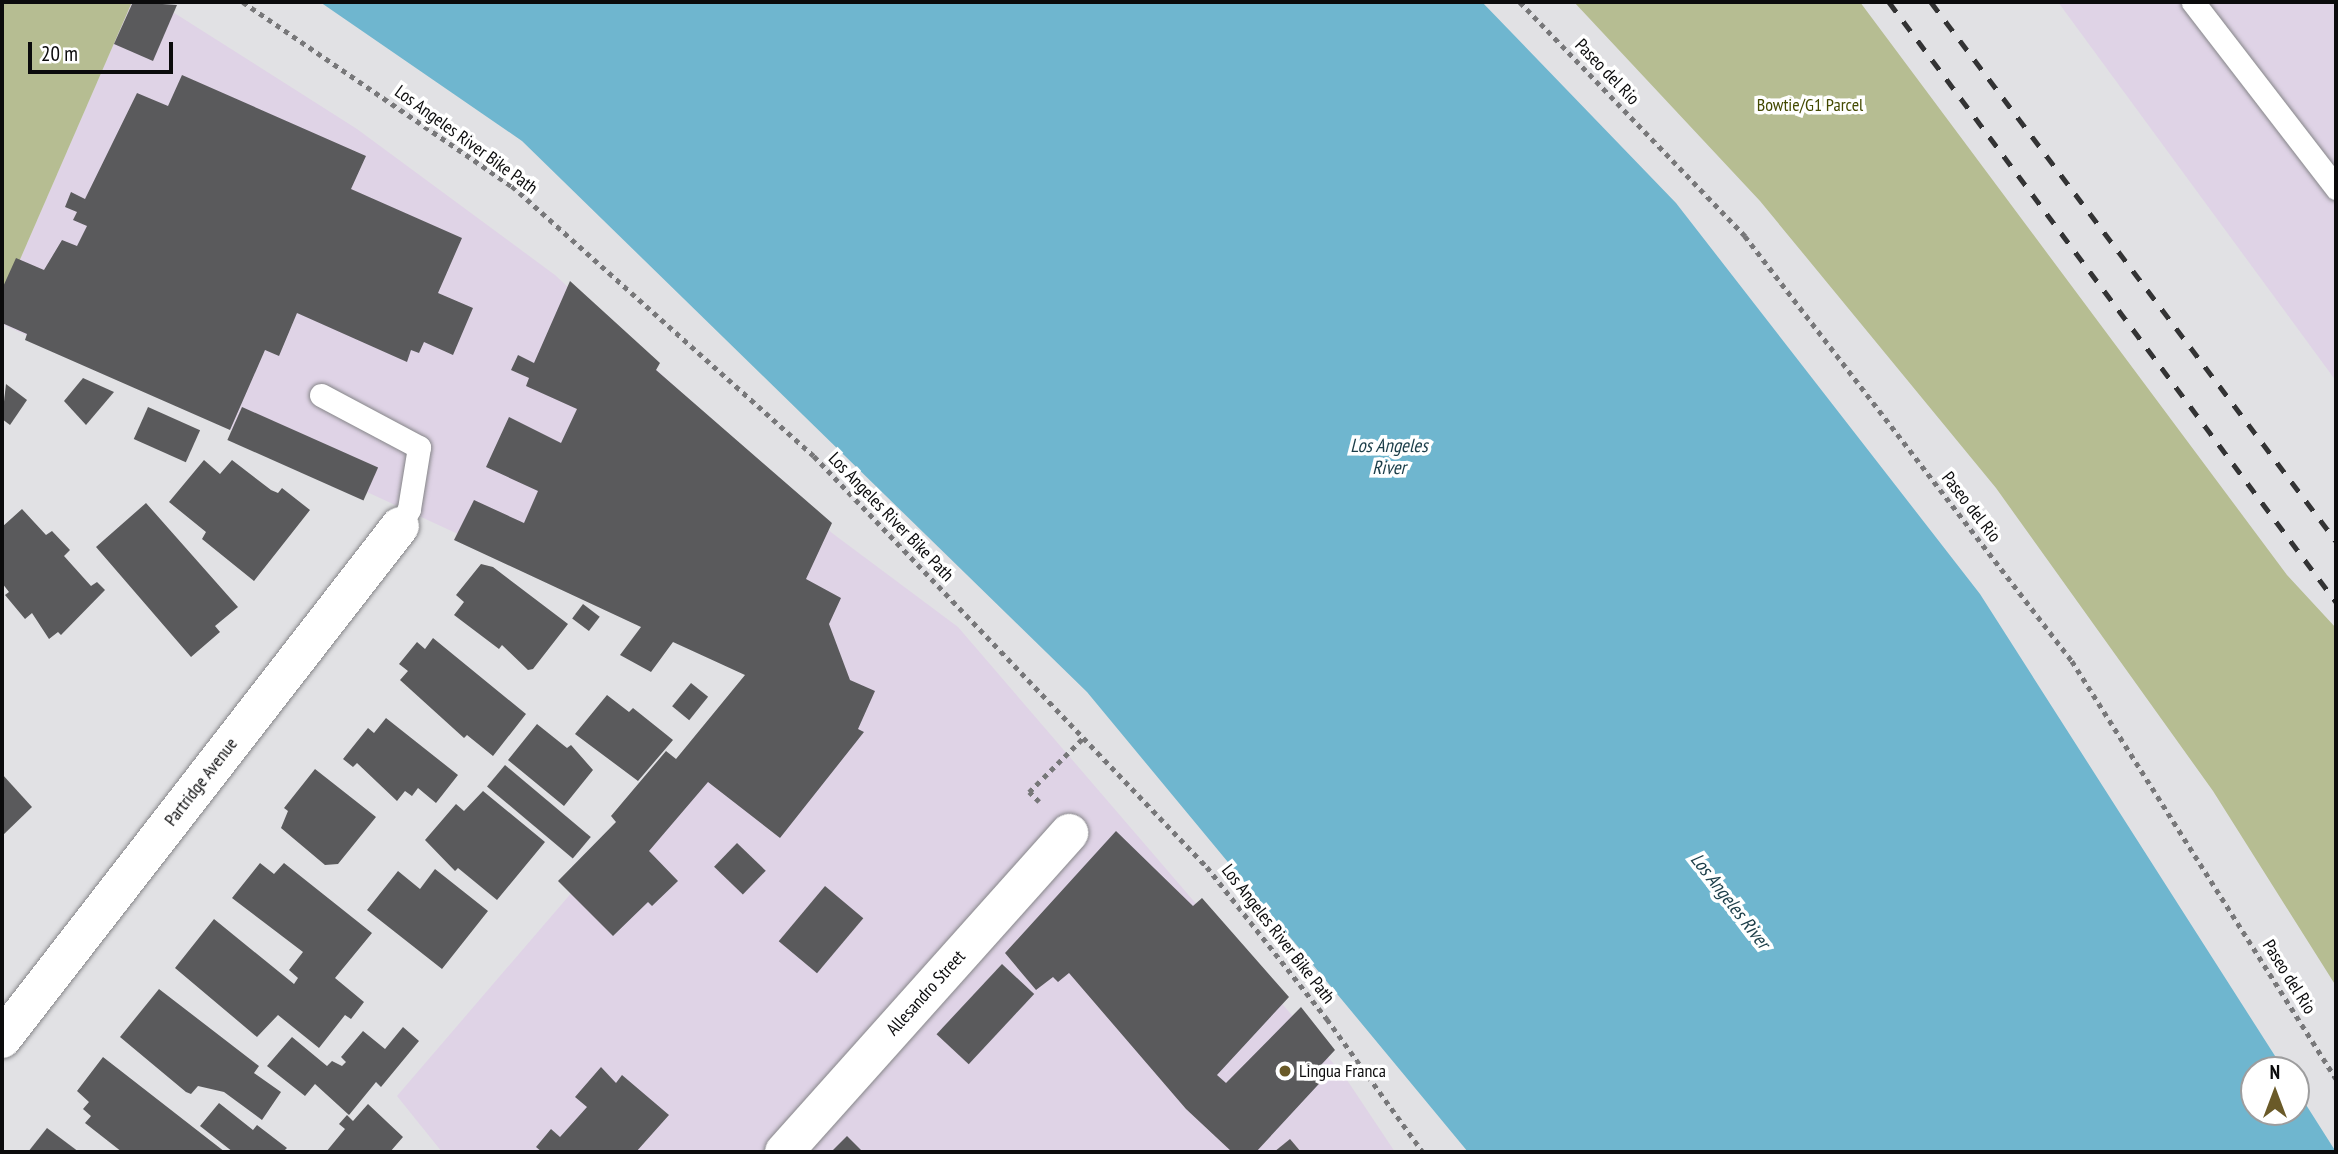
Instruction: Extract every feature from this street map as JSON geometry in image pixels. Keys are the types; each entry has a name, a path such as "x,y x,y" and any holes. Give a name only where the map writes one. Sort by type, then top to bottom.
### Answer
{"street":[{"name":"Partridge Avenue","path":"2,1039 400,526"},
{"name":"Allesandro Street","path":"783,1152 1069,833"}],"lane":[{"path":"2193,2 2336,188"},
{"path":"321,395 419,447 409,509 400,526"}],"path":[{"name":"Los Angeles River Bike Path","path":"243,2 512,186 814,456 1207,867 1327,1019 1423,1152"},
{"name":"Paseo del Rio","path":"1520,2 1745,236 2072,661 2336,1078"},
{"path":"1069,833 1029,792 1083,737"}],"shaded area":[{"path":"132,2 157,2 357,129 555,275 832,533 958,627 1345,1077 1395,1152 442,1152 397,1096 760,673 2,324 2,301"},
{"path":"2058,2 2336,2 2336,381"}],"green space":[{"path":"2,2 132,2 2,301"},
{"name":"Bowtie/G1 Parcel","path":"1574,2 1860,2 2287,575 2336,628 2336,986 2213,791 1996,488 1760,201"}],"water":[{"name":"Los Angeles River","path":"320,2 1482,2 1676,203 1980,594 2275,1056 2240,1056 2240,1126 2310,1126 2310,1111 2336,1152 1468,1152 1087,692 522,141"}],"building":[{"path":"133,2 177,5 153,61 114,44"},
{"path":"182,75 366,156 351,189 462,238 438,293 473,308 453,355 424,342 419,353 411,350 407,362 297,313 279,356 265,350 230,430 25,340 27,334 2,323 2,289 16,258 44,270 62,240 77,246 87,226 73,220 77,212 65,207 71,192 85,199 137,93 168,106"},
{"path":"570,281 660,363 656,370 832,523 806,579 841,598 829,624 850,680 875,691 858,729 864,732 780,838 708,782 649,851 678,881 652,906 648,902 613,936 558,881 616,822 611,816 666,751 676,759 745,675 673,642 651,672 620,655 641,627 454,540 474,500 524,523 538,491 486,467 509,417 561,443 577,409 526,386 529,378 511,370 518,355 534,363"},
{"path":"83,378 114,392 86,425 64,401"},
{"path":"6,384 27,400 10,425 2,419"},
{"path":"148,407 200,430 186,462 134,439"},
{"path":"242,407 378,468 363,500 227,440"},
{"path":"204,460 220,474 232,460 271,490 278,493 282,488 310,510 254,581 202,539 206,532 169,502"},
{"path":"146,503 238,607 215,626 220,632 191,657 96,547"},
{"path":"22,509 46,535 52,531 70,550 64,556 91,586 97,582 105,590 61,635 58,632 49,639 32,613 25,619 5,595 9,592 2,583 2,527"},
{"path":"481,564 493,567 568,624 533,669 528,670 502,645 499,649 454,615 464,602 456,595"},
{"path":"583,604 600,617 589,631 572,618"},
{"path":"433,638 526,714 493,756 467,735 464,738 400,680 408,671 399,664 417,642 425,649"},
{"path":"691,683 708,697 689,720 672,706"},
{"path":"607,695 629,712 633,708 673,740 638,781 575,734"},
{"path":"386,718 458,775 436,803 418,788 412,796 405,791 397,801 357,763 353,767 343,759 368,728 374,733"},
{"path":"537,724 567,748 571,745 593,770 564,806 508,760"},
{"path":"505,765 591,837 573,858 487,786"},
{"path":"315,769 376,817 338,864 325,865 281,828 288,811 284,808"},
{"path":"2,774 32,807 2,836"},
{"path":"483,791 545,842 497,900 458,868 455,871 425,840 456,804 464,811"},
{"path":"1116,831 1193,906 1202,898 1289,997 1217,1075 1226,1083 1301,1007 1335,1050 1321,1065 1329,1073 1256,1152 1232,1152 1186,1109 1069,973 1058,982 1053,977 1036,990 1005,953"},
{"path":"737,843 766,871 743,895 714,867"},
{"path":"260,863 274,874 284,863 372,933 335,978 364,1002 351,1019 345,1015 319,1048 278,1015 257,1037 175,968 214,919 294,984 298,978 289,970 303,952 232,898"},
{"path":"435,869 488,911 442,969 367,910 398,871 420,889"},
{"path":"825,886 863,918 817,973 779,941"},
{"path":"1002,964 1034,994 969,1064 937,1034"},
{"path":"159,989 259,1066 254,1073 281,1092 262,1120 224,1092 198,1086 191,1094 186,1092 120,1037"},
{"path":"403,1027 419,1041 381,1087 376,1082 349,1115 315,1084 305,1096 267,1066 292,1037 327,1066 332,1061 342,1066 346,1062 341,1057 363,1031 385,1049"},
{"path":"103,1057 225,1152 122,1152 85,1123 91,1116 83,1109 89,1102 77,1091"},
{"path":"601,1067 616,1083 622,1075 669,1115 636,1152 542,1152 536,1147 551,1129 560,1137 587,1107 575,1097"},
{"path":"219,1103 253,1130 257,1125 287,1148 283,1152 233,1152 200,1126"},
{"path":"368,1104 403,1137 390,1152 326,1152 345,1129 339,1124 347,1115 353,1121"},
{"path":"47,1128 79,1152 28,1152"},
{"path":"847,1136 863,1152 831,1152"},
{"path":"1290,1139 1301,1152 1274,1152"}],"railway":[{"path":"1889,2 2336,602"},
{"path":"1931,2 2336,541"}],"place":[{"name":"Lingua Franca","path":"1285,1071"}]}
